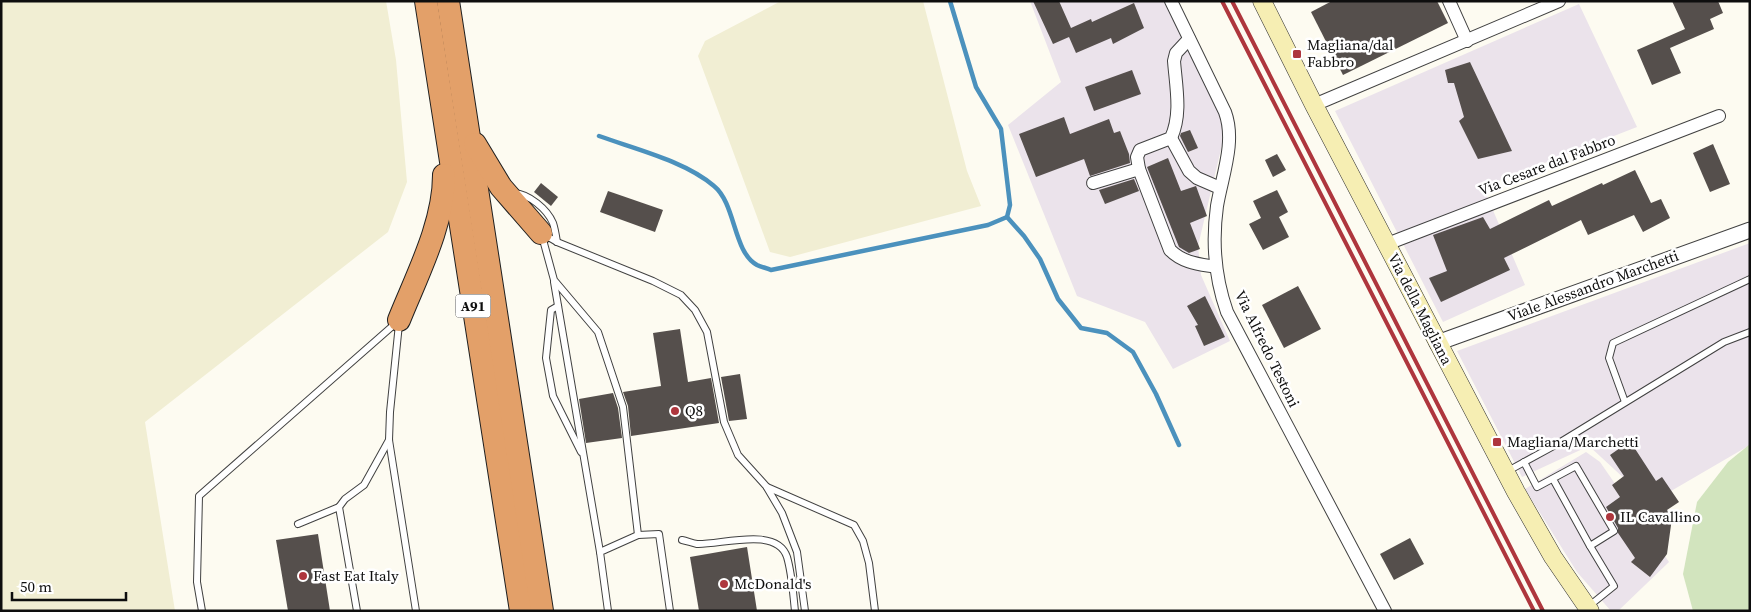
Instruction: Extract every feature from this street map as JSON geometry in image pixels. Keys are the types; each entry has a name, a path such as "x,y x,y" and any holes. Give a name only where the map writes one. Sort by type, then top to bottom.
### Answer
{"highway":[{"name":"A91","path":"426,1 521,611"},
{"name":"A91","path":"448,1 542,611"},
{"path":"399,320 432,238 442,206 444,186 444,119"},
{"path":"468,131 505,192 549,238"}],"main road":[{"name":"Via della Magliana","path":"1262,1 1505,472 1553,556 1589,609"}],"street":[{"name":"Via Alfredo Testoni","path":"1170,1 1228,119 1230,138 1220,188 1215,229 1216,267 1227,312 1385,611"},
{"path":"1449,1 1467,41"},
{"path":"1314,105 1559,1"},
{"path":"1189,39 1176,53 1174,61 1178,111 1171,138 1140,150 1137,157 1139,169 1170,250 1176,256 1188,262 1216,267"},
{"name":"Via Cesare dal Fabbro","path":"1387,244 1719,116"},
{"path":"1171,138 1189,171 1197,178 1220,188"},
{"path":"1093,183 1139,169"},
{"name":"Viale Alessandro Marchetti","path":"1437,343 1750,230"}],"lane":[{"path":"608,611 600,552 558,306 549,238 681,295 695,310 707,332 724,422 738,455 766,486 782,514 797,552 805,611"},
{"path":"1625,402 1609,358 1613,343 1750,278"},
{"path":"554,280 598,332 623,408 638,535"},
{"path":"558,306 550,310 546,358 553,396 584,457"},
{"path":"399,320 389,440 416,611"},
{"path":"202,611 197,582 199,496 399,320"},
{"path":"1505,472 1559,443 1724,342 1750,332"},
{"path":"298,524 339,507 345,499 364,485 389,440"},
{"path":"1524,462 1537,488 1576,466 1614,530 1590,546"},
{"path":"1553,479 1614,586 1589,609"},
{"path":"766,486 854,525 863,541 869,563 875,611"},
{"path":"339,507 357,611"},
{"path":"600,552 638,535 659,534 670,611"},
{"path":"682,540 697,544 751,539 768,540 779,545 787,557 795,611"}],"shaded area":[{"path":"1,1 386,1 396,60 407,182 388,232 145,422 175,611 1,611"},
{"path":"781,1 923,1 967,171 981,206 790,257 770,252 698,56 705,41"},
{"path":"1030,1 1164,1 1218,111 1222,125 1222,145 1198,246 1201,275 1230,341 1173,369 1145,322 1077,296 1008,125 1061,82"},
{"path":"1579,4 1637,127 1483,187 1525,285 1443,322 1335,111"},
{"path":"1750,243 1750,445 1647,505 1627,481 1589,446 1522,477 1457,351"},
{"path":"1586,452 1600,462 1669,562 1618,611 1611,611 1577,572 1525,489"}],"green space":[{"path":"1750,444 1750,611 1693,611 1683,574 1697,502 1728,462"}],"building":[{"path":"1033,1 1059,1 1071,28 1091,19 1092,22 1134,3 1144,28 1113,44 1111,38 1076,53 1069,37 1053,44"},
{"path":"1332,1 1437,1 1448,23 1343,75 1311,12"},
{"path":"1672,1 1718,1 1723,13 1710,19 1714,29 1670,48 1681,73 1652,85 1637,50 1685,29"},
{"path":"1470,62 1512,151 1478,159 1459,121 1464,117 1454,83 1448,83 1445,70"},
{"path":"1132,70 1141,94 1094,111 1085,87"},
{"path":"1064,117 1070,134 1109,119 1114,133 1120,131 1129,154 1130,163 1090,176 1084,159 1036,177 1019,134"},
{"path":"1190,130 1198,148 1188,152 1180,136 1181,133"},
{"path":"1713,144 1730,184 1710,192 1693,153"},
{"path":"1277,154 1286,170 1273,177 1265,160"},
{"path":"1168,158 1181,191 1196,186 1207,216 1190,223 1200,249 1189,253 1179,247 1147,167"},
{"path":"1635,170 1651,203 1661,199 1670,218 1643,232 1634,215 1588,235 1581,220 1504,258 1510,270 1441,302 1429,278 1447,271 1433,235 1483,217 1490,229 1549,200 1552,206"},
{"path":"1134,179 1139,191 1105,204 1099,190"},
{"path":"541,183 558,197 551,206 534,192"},
{"path":"1277,190 1288,212 1279,217 1289,237 1263,250 1249,224 1261,218 1253,201"},
{"path":"608,191 663,210 655,232 600,212"},
{"path":"1298,286 1321,329 1284,348 1262,305"},
{"path":"1205,296 1225,337 1204,346 1195,326 1198,325 1187,306"},
{"path":"680,329 688,382 711,378 719,423 631,436 628,406 623,392 661,386 653,333"},
{"path":"740,374 747,419 729,421 721,377"},
{"path":"613,393 618,408 622,438 586,443 579,399"},
{"path":"1630,441 1656,481 1662,477 1679,502 1667,510 1672,518 1667,554 1650,577 1631,562 1635,558 1618,533 1618,528 1606,507 1620,497 1612,485 1624,476 1610,455"},
{"name":"Fast Eat Italy","path":"318,534 330,611 288,611 276,540"},
{"path":"1410,538 1424,564 1394,580 1380,554"},
{"name":"McDonald's","path":"747,547 757,611 699,611 690,557"}],"waterway":[{"path":"599,136 689,169 714,186 727,204 743,250 749,259 757,265 771,270 988,225 1007,217 1010,205 1001,129 976,87 950,1"},
{"path":"1007,217 1024,236 1040,259 1058,299 1081,328 1107,333 1133,352 1156,394 1179,445"}],"railway":[{"path":"1222,1 1534,611"},
{"path":"1232,1 1543,611"}],"place":[{"name":"Magliana/dal Fabbro","path":"1297,54"},
{"name":"Q8","path":"675,411"},
{"name":"Magliana/Marchetti","path":"1497,442"},
{"name":"IL Cavallino","path":"1610,517"},
{"name":"Fast Eat Italy","path":"303,576"},
{"name":"McDonald's","path":"724,584"}]}
